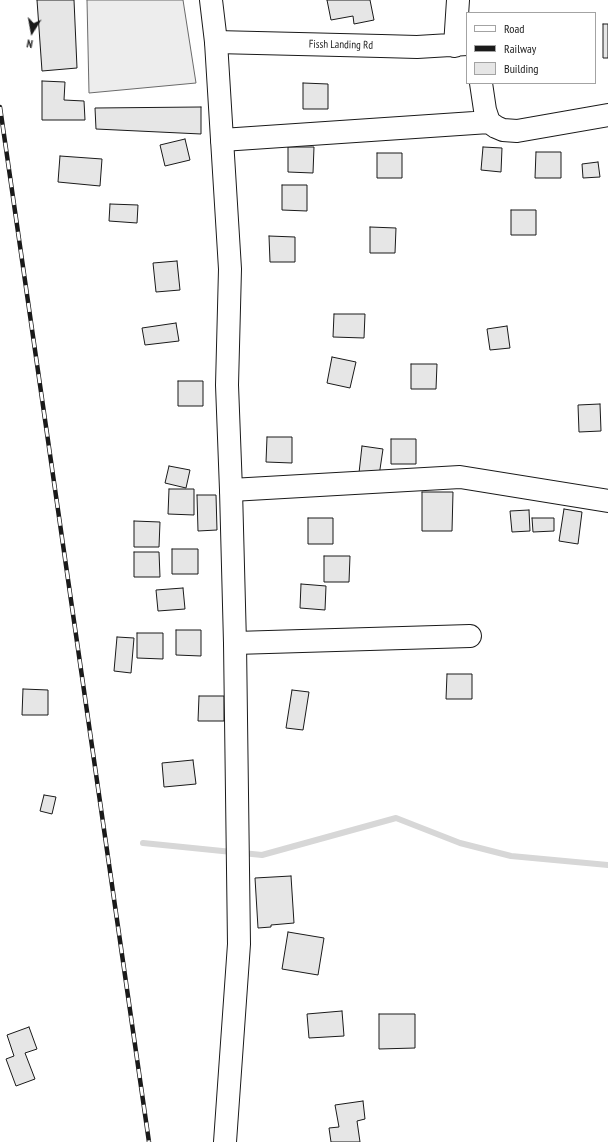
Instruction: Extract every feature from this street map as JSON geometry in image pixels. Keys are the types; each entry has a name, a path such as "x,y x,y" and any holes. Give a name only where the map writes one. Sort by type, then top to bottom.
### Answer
{"street":[{"path":"211,0 216,42 230,269 226,385 231,490 238,839 239,944 225,1142"},
{"path":"458,0 461,45"},
{"name":"Fissh Landing Rd","path":"216,42 417,47 461,45"},
{"path":"481,84 485,110 489,122 503,130 517,132 608,115"},
{"path":"222,140 489,122"},
{"path":"231,490 460,477 608,501"},
{"path":"235,643 470,636"}],"shaded area":[{"path":"87,0 183,0 196,83 89,93"}],"building":[{"path":"37,0 74,0 77,68 42,71"},
{"path":"327,0 370,0 374,20 354,24 353,16 331,20"},
{"path":"603,24 608,24 608,58 603,58"},
{"path":"42,81 65,82 64,100 84,101 85,120 42,120"},
{"path":"303,83 328,84 328,109 303,109"},
{"path":"201,107 201,134 96,129 95,108"},
{"path":"185,139 190,160 165,166 160,145"},
{"path":"288,147 314,147 313,173 288,172"},
{"path":"483,147 502,148 501,172 481,170"},
{"path":"536,152 561,152 561,178 535,178"},
{"path":"377,153 402,153 402,178 377,178"},
{"path":"60,156 102,159 100,186 58,182"},
{"path":"598,162 600,177 583,178 582,164"},
{"path":"282,185 307,185 307,211 282,210"},
{"path":"110,204 138,205 137,223 109,221"},
{"path":"511,210 536,210 536,235 511,235"},
{"path":"370,227 396,228 395,253 370,253"},
{"path":"269,236 295,237 295,262 270,262"},
{"path":"177,261 180,290 156,292 153,263"},
{"path":"334,314 365,314 364,338 333,337"},
{"path":"176,323 179,341 145,345 142,328"},
{"path":"507,326 510,348 490,350 487,329"},
{"path":"332,357 356,362 350,388 327,383"},
{"path":"411,364 437,364 436,389 411,389"},
{"path":"178,381 203,381 203,406 178,406"},
{"path":"600,404 601,431 579,432 578,405"},
{"path":"267,437 292,437 292,463 266,462"},
{"path":"391,439 416,439 416,464 391,464"},
{"path":"362,446 383,449 379,476 359,473"},
{"path":"169,466 190,470 186,488 165,483"},
{"path":"169,489 194,489 194,515 168,514"},
{"path":"422,492 453,492 452,531 422,531"},
{"path":"197,495 216,495 217,530 198,531"},
{"path":"564,509 582,512 578,544 559,541"},
{"path":"529,510 530,531 512,532 510,511"},
{"path":"308,518 333,518 333,544 308,544"},
{"path":"532,518 554,518 554,531 533,532"},
{"path":"134,521 160,522 159,547 134,547"},
{"path":"172,549 198,549 198,574 172,574"},
{"path":"134,552 159,552 160,577 134,577"},
{"path":"324,556 350,556 349,582 324,582"},
{"path":"301,584 326,586 325,610 300,608"},
{"path":"183,588 185,609 158,611 156,590"},
{"path":"176,630 201,630 201,656 176,655"},
{"path":"137,633 163,633 163,659 137,658"},
{"path":"117,637 134,638 131,673 114,671"},
{"path":"447,674 472,674 472,699 446,699"},
{"path":"23,689 48,690 48,715 22,715"},
{"path":"292,690 309,692 303,730 286,728"},
{"path":"199,696 224,696 224,721 198,721"},
{"path":"193,760 196,784 164,787 162,763"},
{"path":"44,795 56,797 52,814 40,811"},
{"path":"291,876 294,923 258,928 255,878"},
{"path":"288,932 324,938 318,975 282,969"},
{"path":"342,1011 344,1036 309,1038 307,1014"},
{"path":"379,1014 415,1014 415,1048 379,1049"},
{"path":"29,1027 37,1049 25,1053 35,1079 16,1086 6,1059 14,1056 7,1035"},
{"path":"363,1101 365,1119 357,1121 360,1142 331,1142 329,1128 339,1127 335,1105"}],"waterway":[{"path":"143,843 262,855 396,818 460,843 511,856 608,865"}],"railway":[{"path":"0,107 149,1142"}]}
